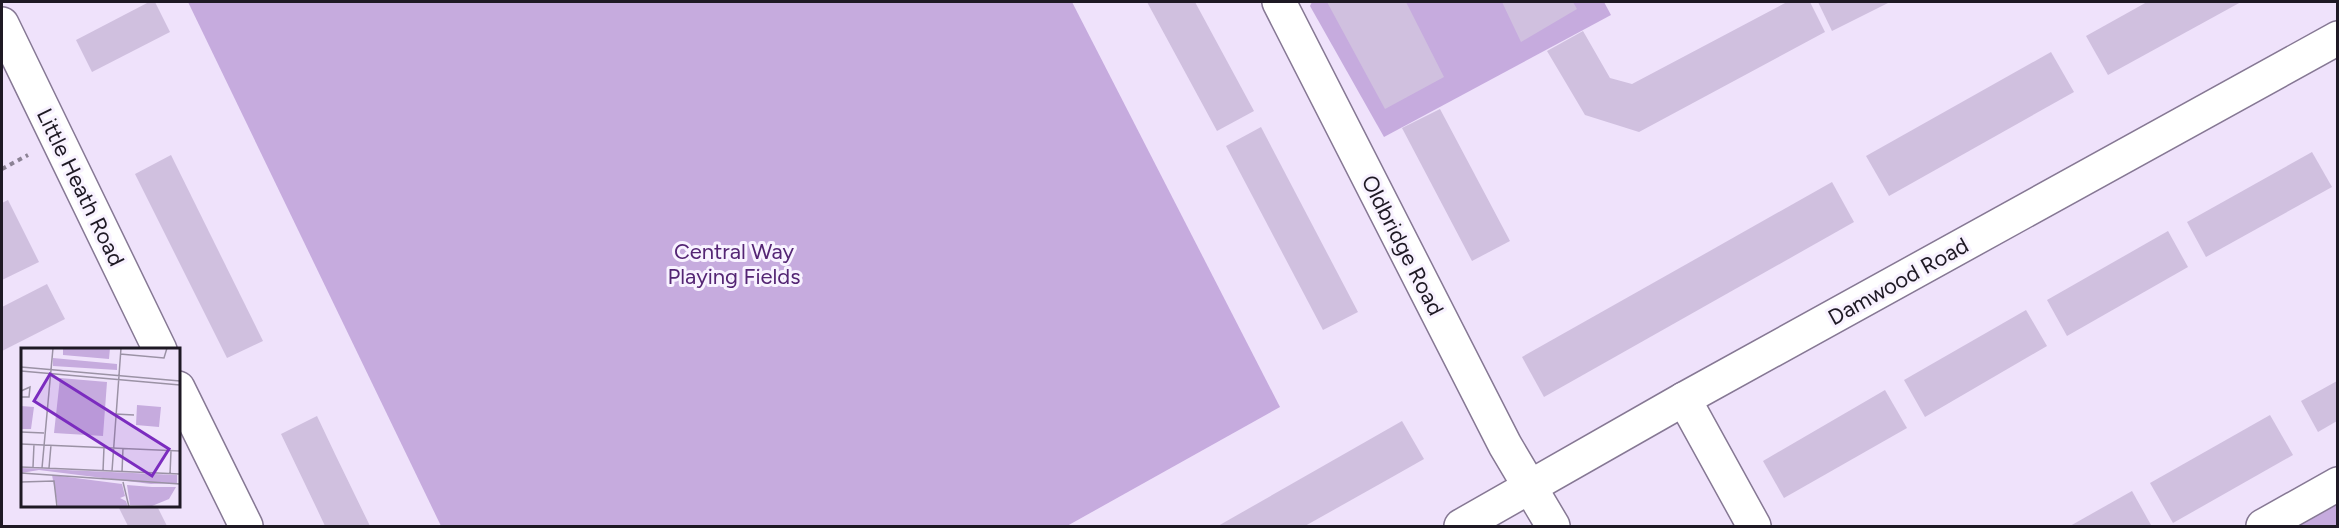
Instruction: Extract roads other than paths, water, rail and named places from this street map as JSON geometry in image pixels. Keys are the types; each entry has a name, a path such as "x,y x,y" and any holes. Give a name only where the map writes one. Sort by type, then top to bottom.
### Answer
{"street":[{"name":"Oldbridge Road","path":"1279,2 1505,445 1553,526"},
{"name":"Little Heath Road","path":"2,24 159,348"},
{"name":"Damwood Road","path":"1461,526 1684,399 2337,38"},
{"path":"180,392 246,526"},
{"path":"1684,399 1754,526"},
{"path":"2263,526 2337,484"}],"park label":[{"name":"Central Way Playing Fields","path":"734,264"}]}
